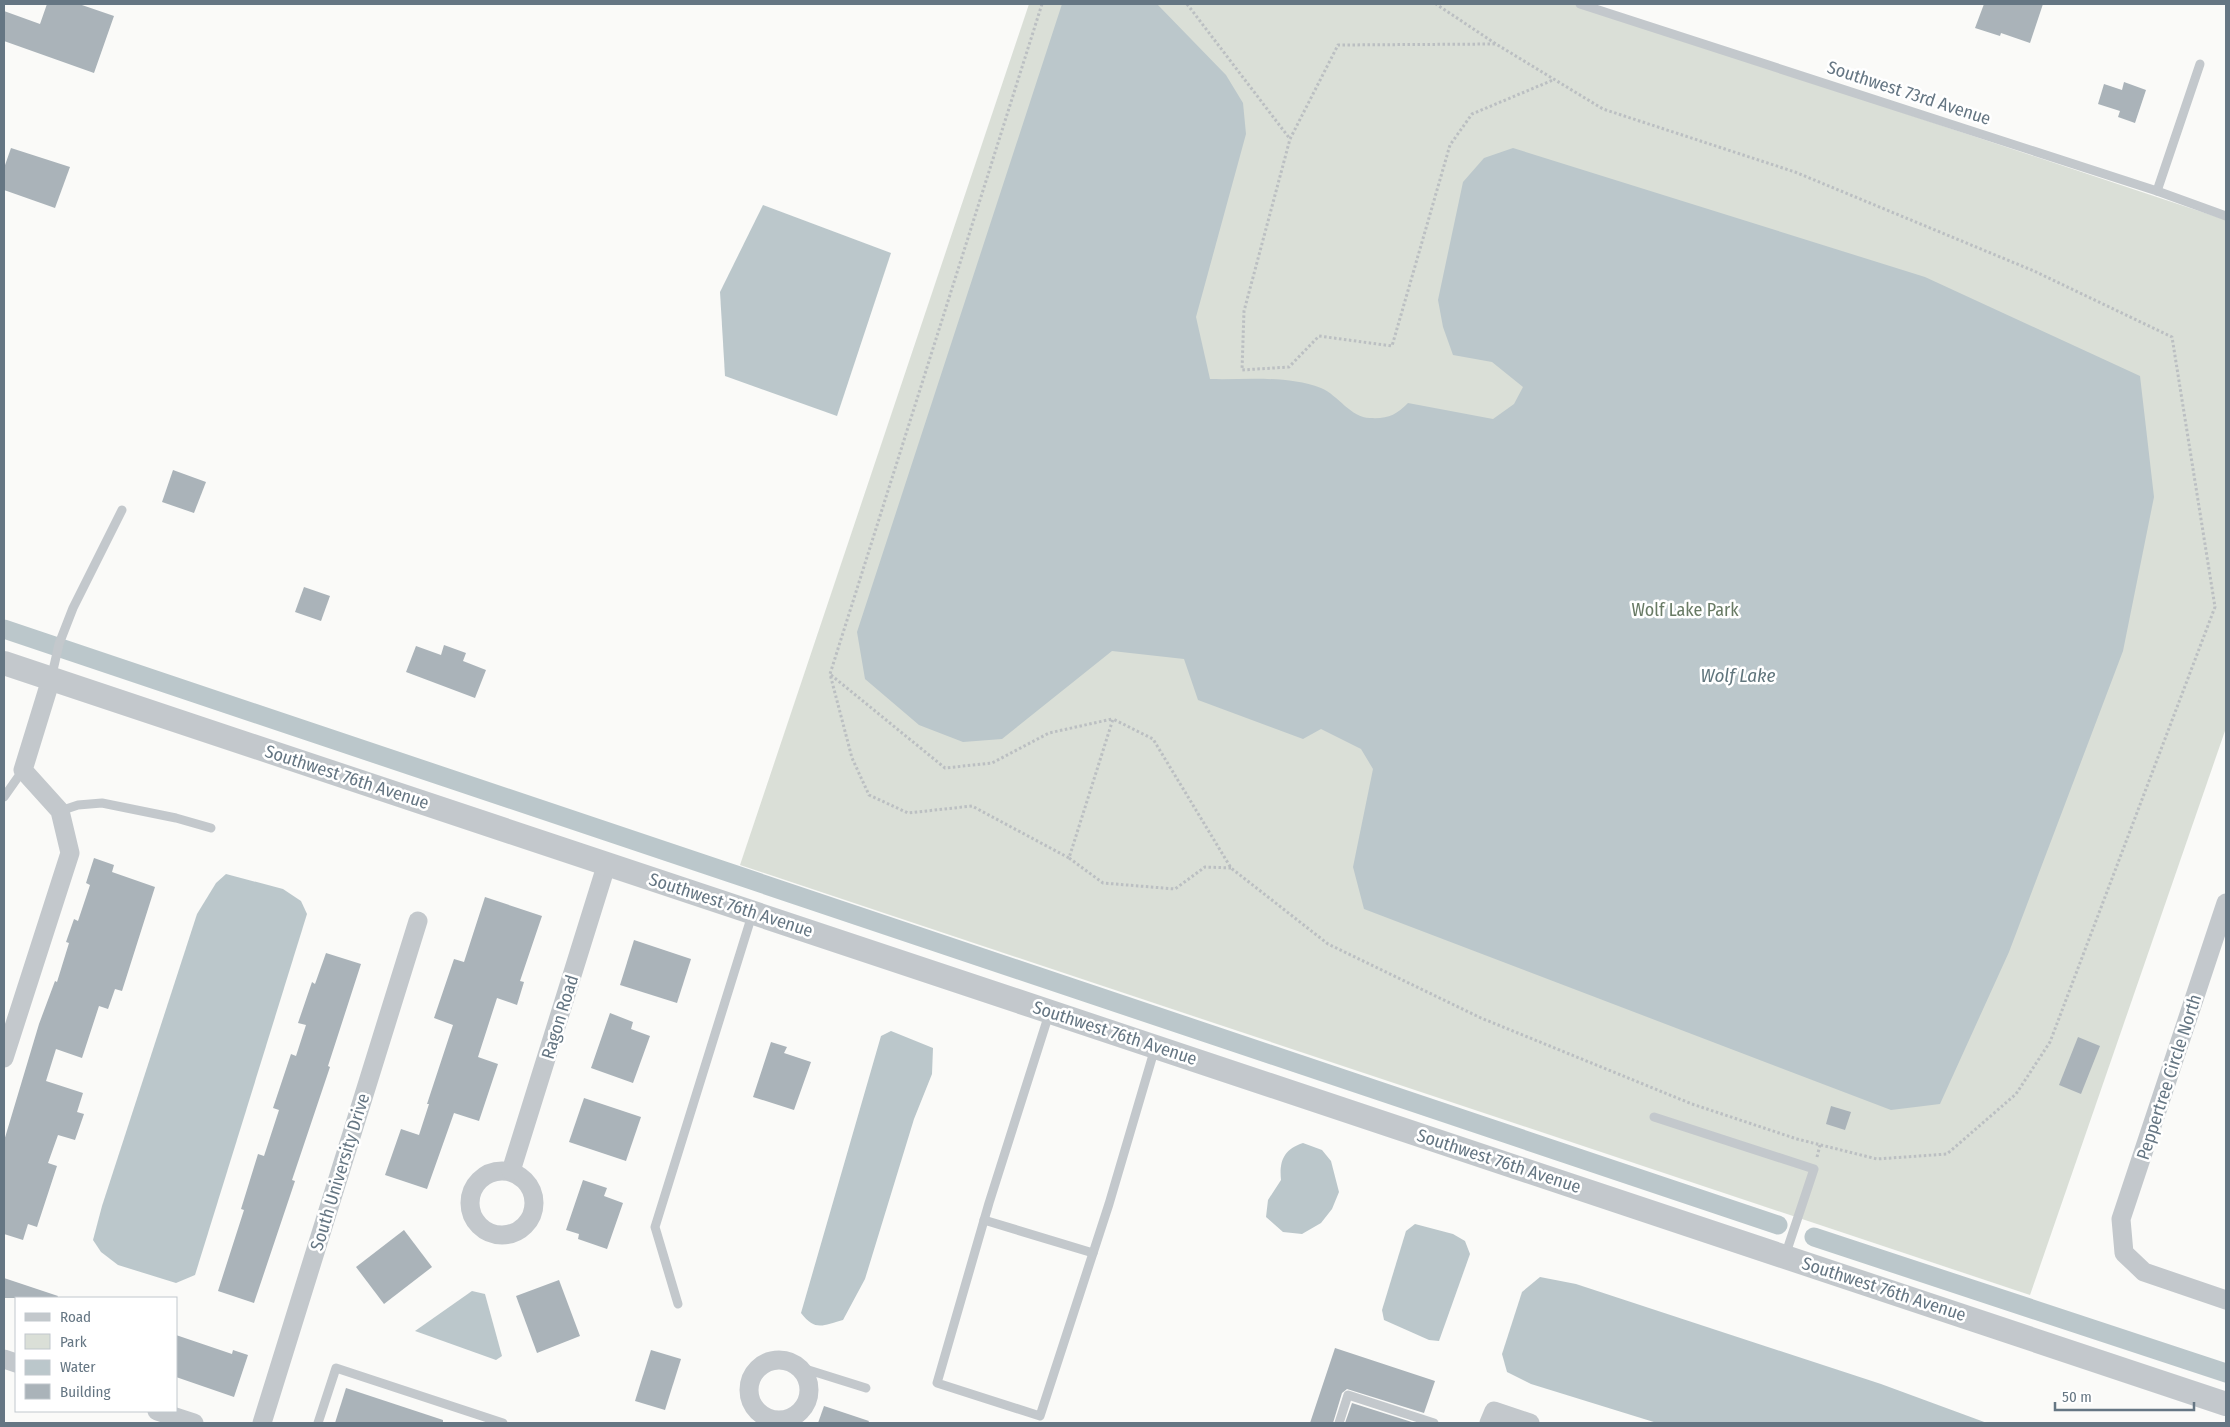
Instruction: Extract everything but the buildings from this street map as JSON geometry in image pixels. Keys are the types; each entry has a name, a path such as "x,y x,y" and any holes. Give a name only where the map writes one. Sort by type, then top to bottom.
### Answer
{"street":[{"name":"Southwest 76th Avenue","path":"4,663 2226,1404"},
{"path":"4,1058 70,852 60,810 23,770 51,679"},
{"name":"Ragon Road","path":"511,1171 607,863"},
{"name":"Peppertree Circle North","path":"2226,903 2121,1219 2124,1252 2144,1272 2226,1300"},
{"name":"South University Drive","path":"262,1423 418,920"},
{"path":"775,1360 790,1362 798,1367 808,1383 806,1402 795,1415 777,1420 767,1420 753,1404 750,1394 750,1384 754,1374 761,1366 775,1360"},
{"path":"1489,1423 1494,1410 1530,1423"},
{"path":"160,1412 194,1423"}],"lane":[{"name":"Southwest 73rd Avenue","path":"1580,4 2157,191 2226,216"},
{"path":"2157,191 2200,64"},
{"path":"51,679 59,644 72,608 122,510"},
{"path":"4,797 23,770"},
{"path":"60,810 78,805 102,803 176,818 210,828"},
{"path":"678,1304 655,1227 753,912"},
{"path":"1050,1011 984,1220 937,1383 1040,1416 1093,1253 1155,1046"},
{"path":"1654,1117 1814,1169 1785,1256"},
{"path":"984,1220 1093,1253"},
{"path":"798,1367 866,1388"},
{"path":"318,1423 336,1368 503,1423"},
{"path":"1339,1423 1348,1395 1434,1423"}],"path":[{"path":"1042,4 830,674 852,758 868,795 908,813 972,806 1068,858 1103,883 1175,889 1204,867 1231,868"},
{"path":"1187,4 1290,139"},
{"path":"830,674 945,768 992,763 1048,733 1113,719 1153,739 1231,868 1328,944 1481,1018 1692,1104 1796,1139 1877,1159 1947,1154 2016,1094 2050,1042 2215,608 2172,337 2034,271 1795,172 1602,110 1436,4"},
{"path":"1496,44 1338,45 1290,139 1244,311 1242,370 1289,367 1319,336 1392,346 1450,145 1472,114 1554,80"},
{"path":"1068,858 1113,719"}],"green space":[{"name":"Wolf Lake Park","path":"1029,4 1576,4 2226,220 2226,728 2030,1295 740,865"}],"water":[{"name":"Wolf Lake","path":"1062,4 1157,4 1226,75 1243,103 1246,134 1196,317 1210,379 1266,379 1308,384 1327,391 1357,414 1370,418 1382,418 1391,415 1400,411 1408,403 1493,419 1514,404 1523,387 1492,362 1453,355 1443,327 1438,300 1463,182 1484,158 1513,148 1925,277 2140,376 2154,497 2123,651 2009,952 1940,1104 1891,1110 1364,909 1353,867 1373,769 1361,749 1321,729 1303,739 1198,700 1184,659 1112,651 1002,739 963,742 919,725 865,679 857,632"},
{"path":"763,205 891,253 837,416 725,376 720,292"},
{"path":"226,874 283,889 301,901 307,914 195,1275 176,1283 118,1265 101,1252 93,1240 102,1206 197,914 216,883"},
{"path":"891,1031 933,1048 932,1074 914,1119 865,1279 843,1320 824,1325 815,1325 801,1313 881,1036"},
{"path":"1303,1143 1322,1150 1331,1161 1339,1192 1332,1209 1321,1223 1302,1234 1283,1232 1266,1217 1268,1200 1281,1180 1282,1162 1287,1152"},
{"path":"1415,1224 1453,1234 1465,1241 1470,1254 1439,1341 1429,1340 1384,1320 1382,1310 1406,1231"},
{"path":"1540,1277 1576,1284 1881,1384 1987,1423 1657,1423 1531,1384 1507,1372 1502,1354 1522,1292"},
{"path":"472,1291 485,1294 502,1356 496,1360 415,1331"}],"waterway":[{"path":"4,629 1778,1225"},
{"path":"1814,1237 2226,1373"}]}
